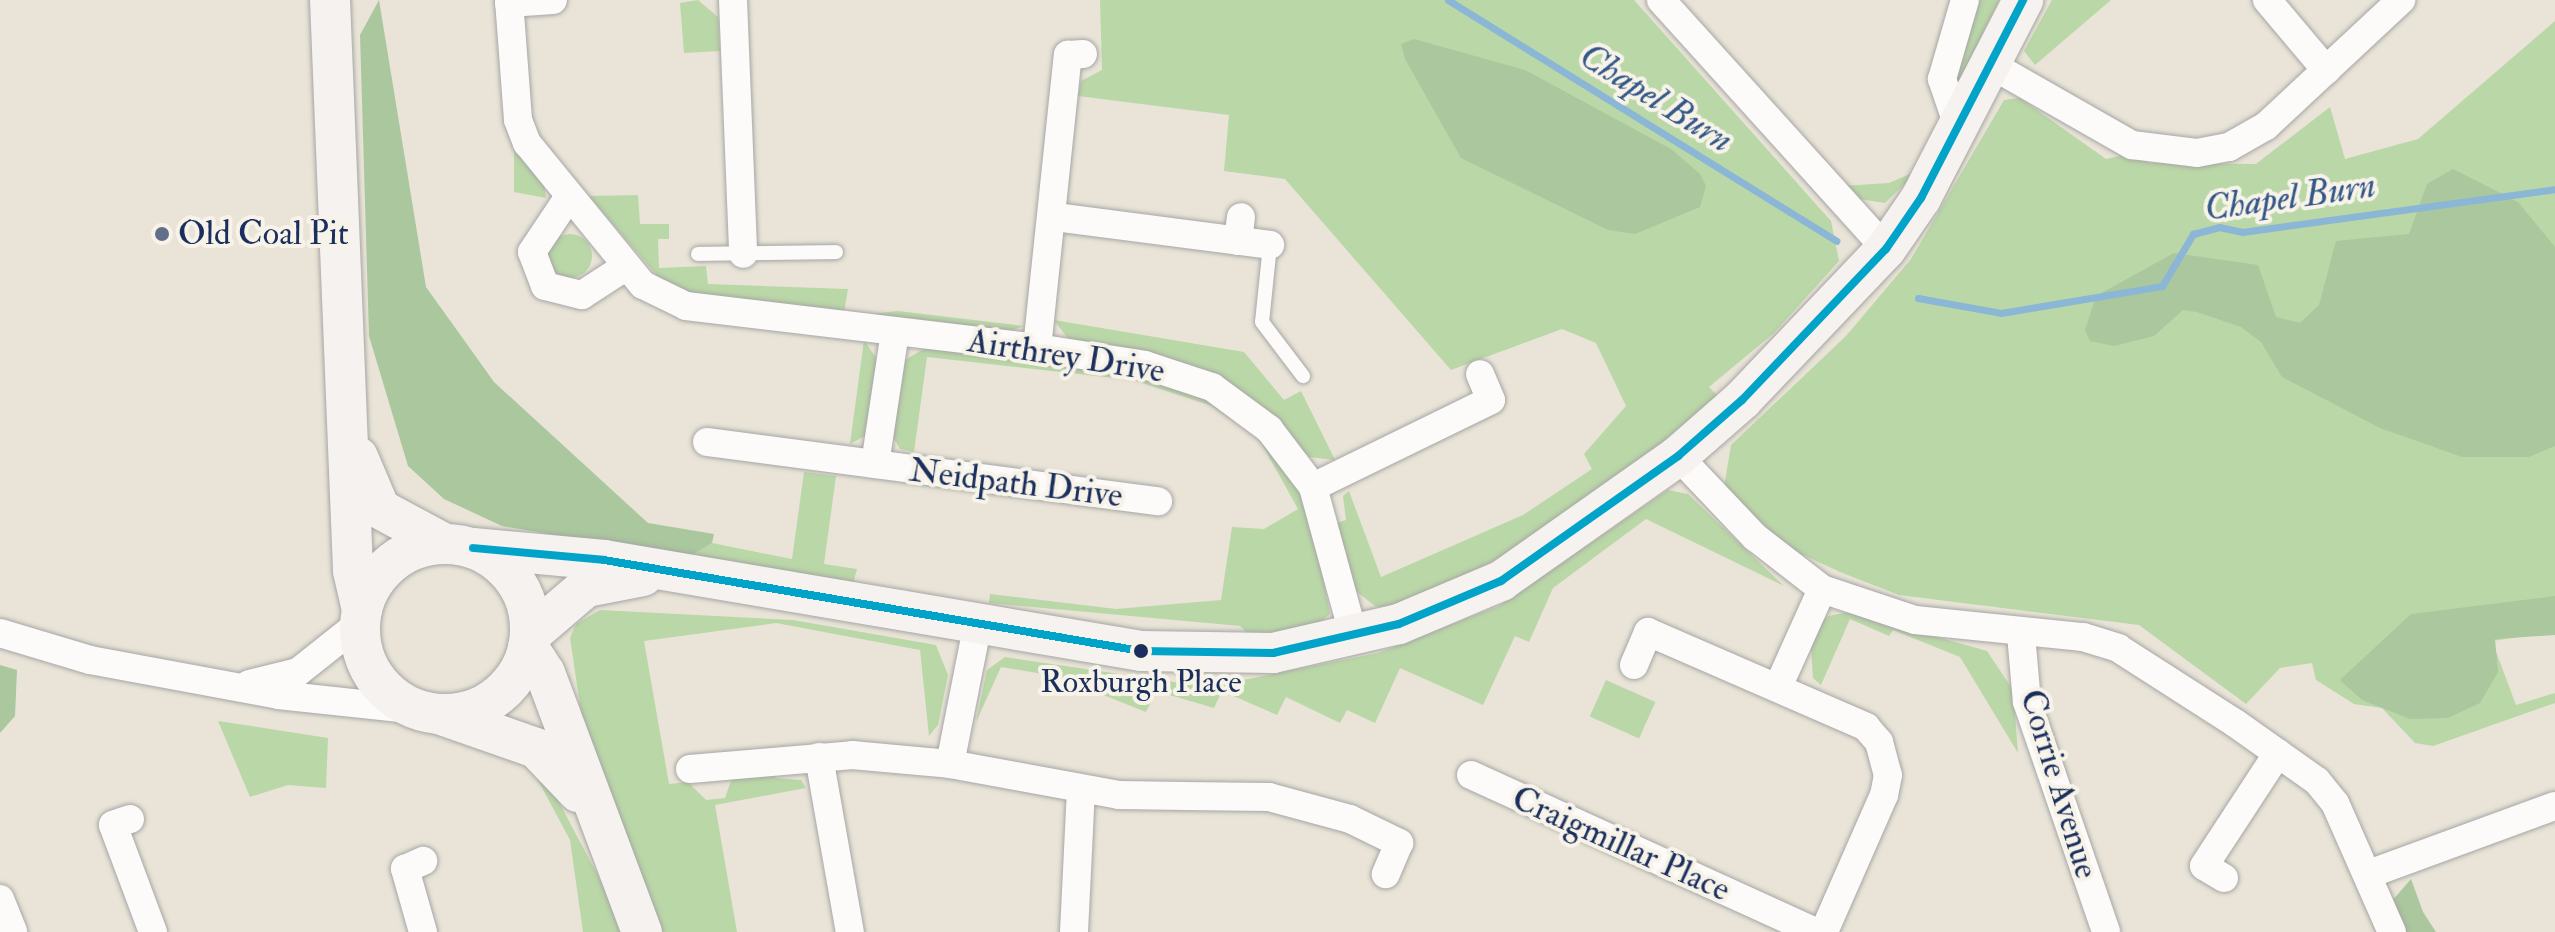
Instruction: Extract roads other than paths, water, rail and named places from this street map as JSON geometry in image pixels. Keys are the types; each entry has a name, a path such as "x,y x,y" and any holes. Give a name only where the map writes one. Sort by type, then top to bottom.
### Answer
{"main road":[{"path":"330,0 353,571 362,616 366,660 378,681 427,711 536,748 595,814"},
{"path":"362,616 392,562 459,546 589,558 659,574 977,628 1184,653 1273,653 1354,637 1501,581 1678,456 1886,249 1958,126 2023,0"},
{"path":"346,415 380,509 459,546 516,582 529,641 545,673 595,814 642,932"},
{"path":"427,711 488,702 517,673 529,641 586,587 659,574"}],"street":[{"path":"553,0 509,2 518,120 568,198 625,267 582,295 545,286 532,252 568,198"},
{"path":"733,0 743,254"},
{"path":"1661,0 1886,249"},
{"path":"1958,126 1942,79 1965,0"},
{"path":"2267,0 2326,70"},
{"path":"1988,63 2122,141 2197,153 2266,126 2401,0"},
{"path":"1037,348 1055,217 1068,55 1083,54"},
{"path":"1055,217 1239,229 1270,245"},
{"name":"Airthrey Drive","path":"625,267 669,302 1037,348 1145,365 1212,387 1269,429 1313,487 1354,637"},
{"name":"Neidpath Drive","path":"875,464 895,331"},
{"path":"1313,487 1491,400 1480,374"},
{"name":"Neidpath Drive","path":"707,442 1158,501"},
{"path":"1678,456 1755,537 1822,589 1915,620 2118,648 2278,753 2335,803 2369,874 2392,932"},
{"path":"1778,687 1822,589"},
{"path":"237,686 298,672 362,616"},
{"path":"950,764 977,628"},
{"path":"1634,665 1648,632 1866,727 1886,756 1884,795 1824,932"},
{"path":"0,633 90,660 237,686 427,711"},
{"name":"Corrie Avenue","path":"2021,634 2027,702 2106,932"},
{"path":"2224,878 2204,866 2278,753"},
{"path":"819,757 850,932"},
{"path":"707,774 819,757 950,764 1081,791 1309,804 1399,843 1386,874"},
{"name":"Craigmillar Place","path":"1471,775 1815,932"},
{"path":"1074,932 1081,791"},
{"path":"2369,874 2555,806"},
{"path":"130,819 113,825 153,932"},
{"path":"423,861 405,869 423,932"},
{"path":"0,899 13,932"}],"lane":[{"path":"1270,245 1262,322 1303,376"},
{"path":"698,254 836,252"}],"waterway":[{"name":"Chapel Burn","path":"1448,0 1836,241"},
{"name":"Chapel Burn","path":"1918,298 2001,313 2162,286 2193,234 2219,227 2242,232 2555,189"}],"place":[{"name":"Old Coal Pit","path":"162,234"},
{"name":"Roxburgh Place","path":"1141,651"}]}
